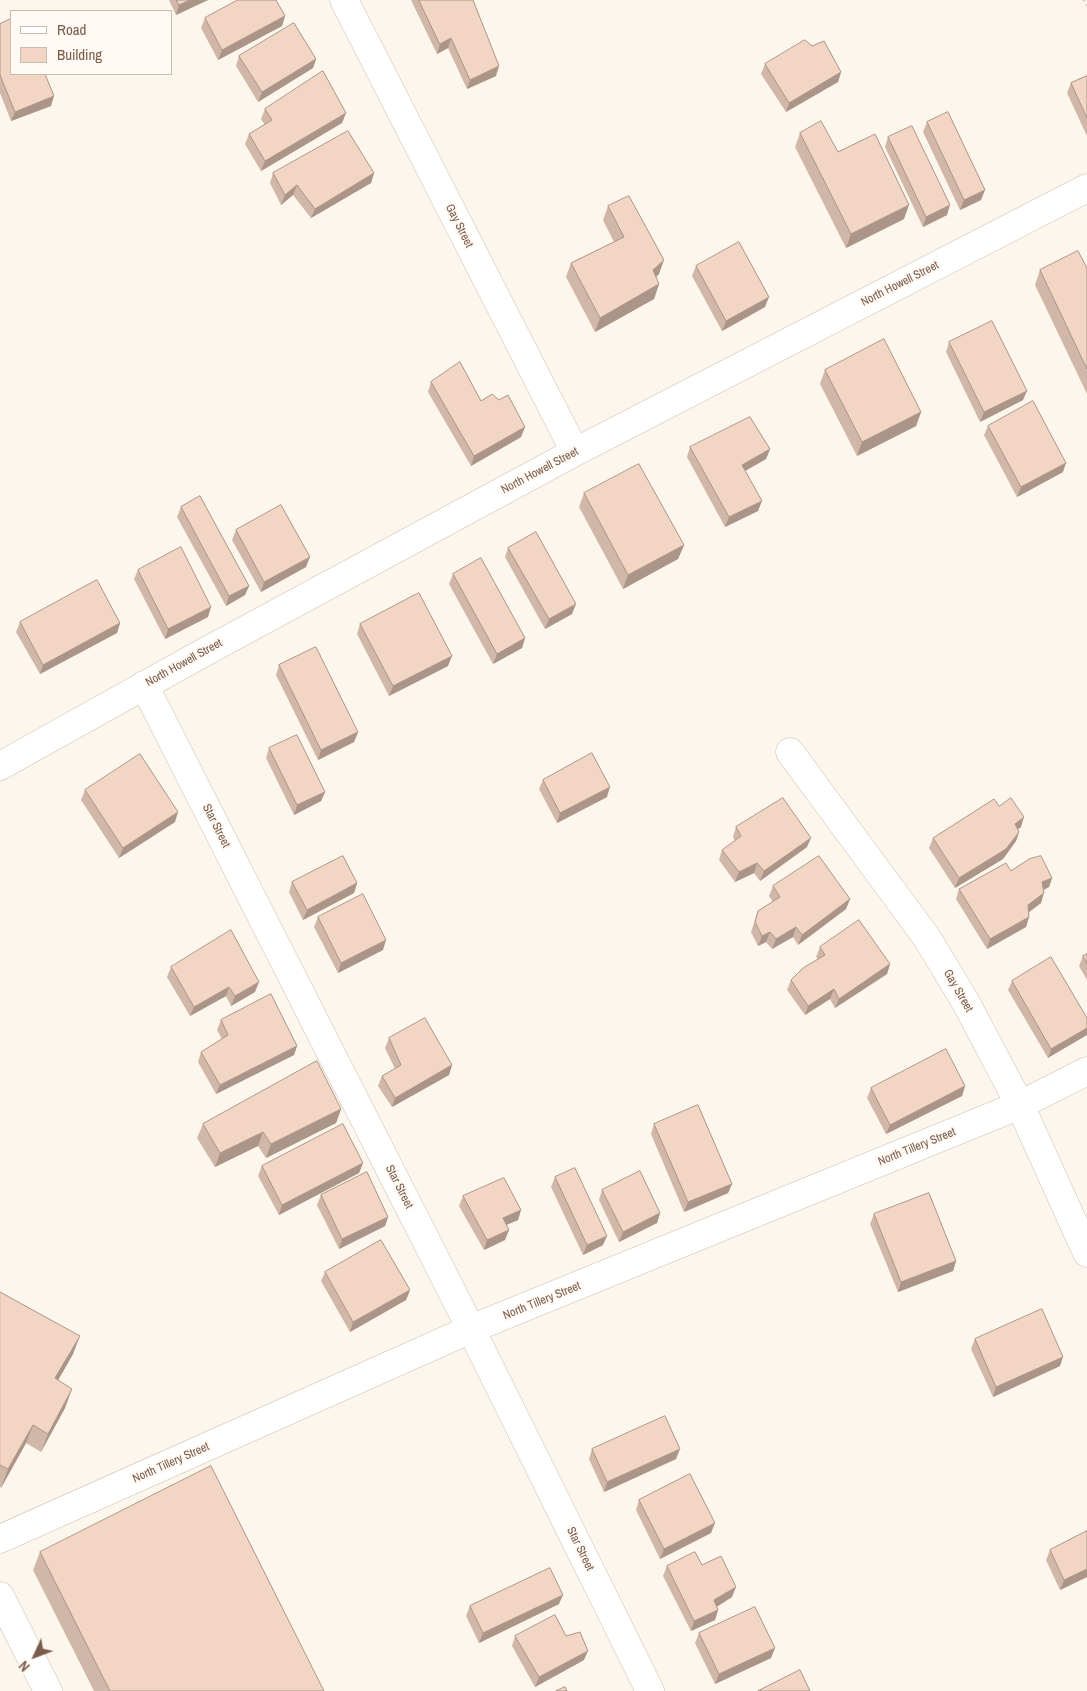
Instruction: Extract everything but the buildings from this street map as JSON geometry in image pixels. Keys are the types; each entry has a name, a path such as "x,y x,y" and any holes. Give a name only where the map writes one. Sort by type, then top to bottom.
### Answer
{"street":[{"name":"Gay Street","path":"344,0 574,452"},
{"name":"North Howell Street","path":"0,766 144,685 574,452 1087,188"},
{"name":"Star Street","path":"144,685 472,1329 650,1691"},
{"name":"Gay Street","path":"790,752 927,938 965,1001 1020,1105 1087,1252"},
{"name":"North Tillery Street","path":"0,1539 472,1329 1020,1105 1087,1071"},
{"path":"0,1596 48,1691"}],"path":[{"path":"1084,0 1087,6"}]}
